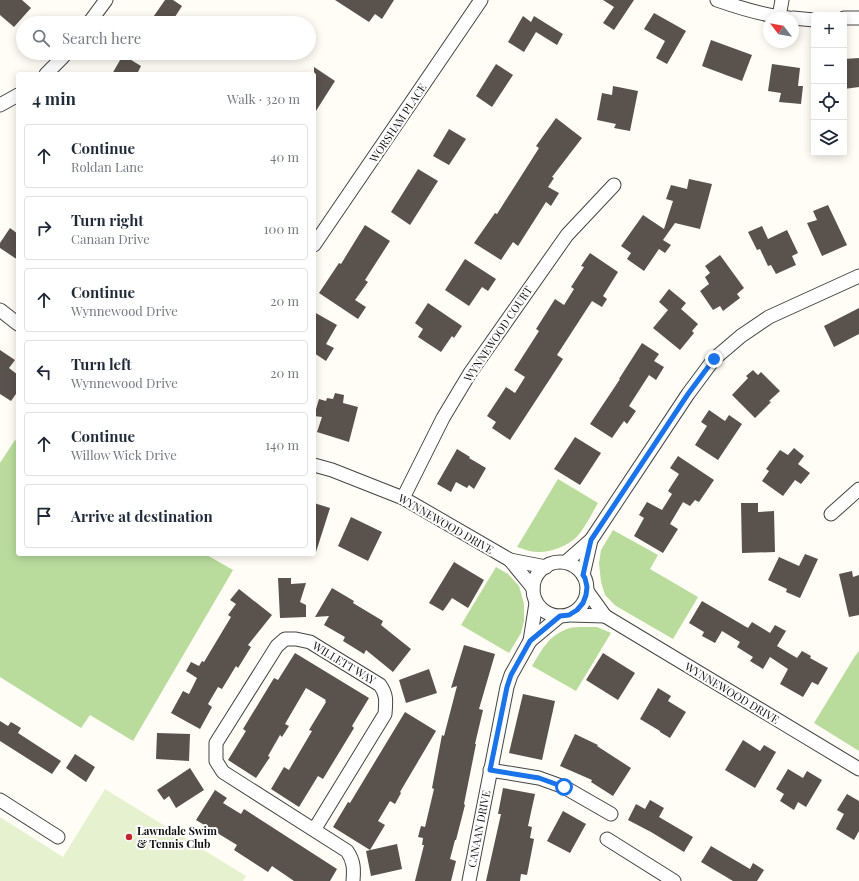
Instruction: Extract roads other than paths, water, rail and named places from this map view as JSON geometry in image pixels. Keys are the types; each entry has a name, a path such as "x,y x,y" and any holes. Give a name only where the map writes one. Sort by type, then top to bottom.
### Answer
{"street":[{"path":"94,16 106,0"},
{"name":"WORSHAM PLACE","path":"316,242 481,0"},
{"path":"717,0 740,8 763,13"},
{"path":"782,0 783,12"},
{"path":"847,18 859,18"},
{"path":"799,19 811,20"},
{"path":"48,72 60,60"},
{"path":"0,106 16,96"},
{"name":"WYNNEWOOD COURT","path":"403,498 443,418 470,373 567,235 614,185"},
{"path":"583,575 574,566 566,562 591,540 688,394 714,359 741,336 769,316 859,276"},
{"path":"0,310 16,322"},
{"name":"WYNNEWOOD DRIVE","path":"316,466 332,470 403,498 510,560 533,588 536,603 543,610 551,614 605,616"},
{"path":"831,514 859,488"},
{"path":"583,575 591,540"},
{"name":"WYNNEWOOD DRIVE","path":"510,560 546,566 557,562 566,562"},
{"path":"533,588 536,576 546,566"},
{"name":"WYNNEWOOD DRIVE","path":"583,575 585,578 587,591 605,616 859,769"},
{"path":"564,615 577,610 583,603 587,591"},
{"name":"CANAAN DRIVE","path":"469,881 507,687 511,675 530,641 536,603"},
{"name":"CANAAN DRIVE","path":"530,641 564,615"},
{"name":"WILLETT WAY","path":"314,830 385,714 385,692 380,685 310,642 296,639 285,639 277,646 216,743 216,761 224,772 346,851 351,857 354,870 353,881"},
{"path":"490,770 539,778 564,787 610,814"},
{"path":"0,800 58,837"},
{"path":"607,839 674,881"}],"place":[{"name":"Lawndale Swim & Tennis Club","path":"129,837"}]}
